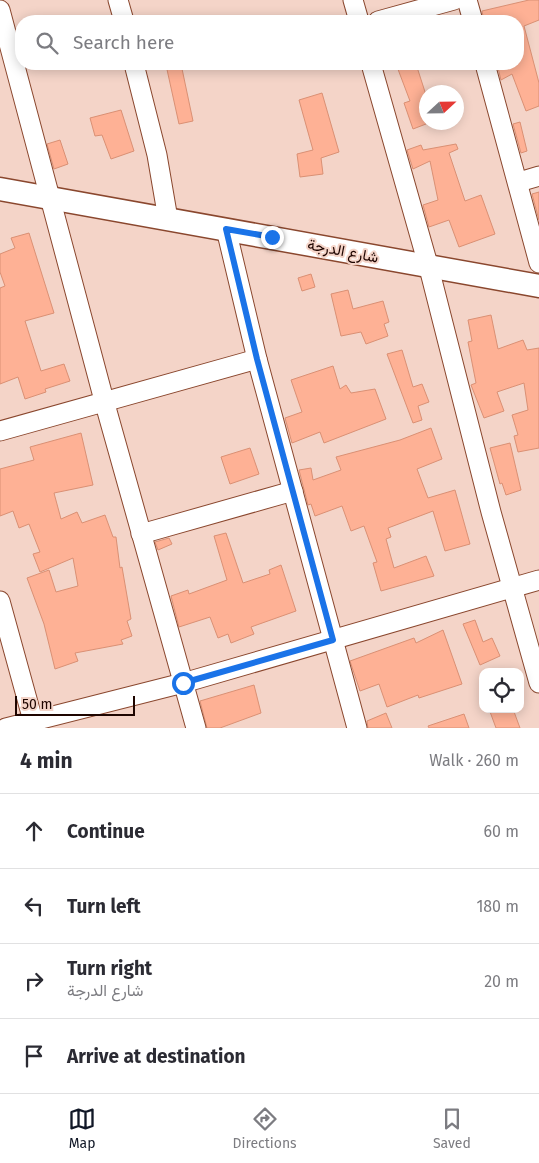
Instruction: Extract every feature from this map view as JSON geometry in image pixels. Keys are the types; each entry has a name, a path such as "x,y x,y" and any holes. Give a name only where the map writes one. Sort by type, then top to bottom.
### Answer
{"street":[{"path":"118,0 122,15"},
{"path":"352,0 357,15"},
{"path":"400,15 454,0"},
{"path":"467,0 471,15"},
{"path":"0,10 15,64"},
{"path":"17,70 105,404 196,728"},
{"path":"136,70 157,155 168,219"},
{"path":"373,70 429,268 491,512 539,683"},
{"path":"487,70 519,182 539,263"},
{"path":"519,182 539,176"},
{"name":"شارع الدرجة","path":"0,189 226,229 429,268 539,286"},
{"path":"226,229 257,359 357,728"},
{"path":"0,431 105,404 257,359"},
{"path":"141,534 293,491"},
{"path":"6,728 34,725 539,580"},
{"path":"0,601 34,725"}],"building":[{"path":"529,0 539,0 539,20 524,26 524,15 483,15 482,11"},
{"path":"524,26 539,83 539,106 526,111 512,74 501,80 498,70 524,70"},
{"path":"167,70 182,70 193,121 179,124"},
{"path":"398,70 418,70 423,85 419,85 419,127 413,129 404,103 410,101"},
{"path":"322,93 339,152 321,158 323,174 300,177 297,154 313,150 299,100"},
{"path":"121,110 134,151 111,159 102,135 95,136 90,118"},
{"path":"520,122 527,151 521,153 513,124"},
{"path":"60,140 68,164 54,169 47,144"},
{"path":"456,144 458,149 449,153 465,201 481,195 495,234 459,247 449,220 429,227 423,205 438,200 430,161 413,169 407,150 421,145 423,150"},
{"path":"539,192 539,220 532,194"},
{"path":"29,233 54,313 25,321 41,371 64,364 70,381 45,389 46,392 25,399 18,377 0,384 0,288 5,286 0,272 0,254 15,248 11,238"},
{"path":"311,274 315,287 302,291 298,278"},
{"path":"348,290 353,309 383,301 389,322 384,324 388,336 366,344 361,332 341,336 331,294"},
{"path":"491,315 498,349 523,340 527,350 539,348 539,448 518,452 514,436 518,435 512,415 528,410 524,383 497,392 504,411 484,418 471,385 476,383 468,342 472,341 468,320"},
{"path":"402,350 413,387 422,384 429,402 418,406 422,420 413,423 387,354"},
{"path":"333,366 340,389 346,385 351,393 375,389 386,419 324,443 320,432 292,443 285,418 302,412 291,380"},
{"path":"431,428 442,459 417,469 428,498 455,490 470,544 445,551 433,511 388,528 391,537 386,539 394,568 426,556 434,576 381,591 373,563 377,562 364,526 351,531 342,506 315,516 311,504 308,505 299,470 311,468 313,480 341,470 336,457 400,440"},
{"path":"81,433 93,485 54,493 61,519 77,512 82,523 105,515 113,537 116,537 120,568 122,567 131,619 127,621 132,636 121,640 123,644 75,653 78,661 55,669 44,624 27,578 49,570 56,592 78,586 73,558 40,572 33,554 40,552 29,524 19,528 13,511 0,516 0,469 34,460 30,447"},
{"path":"510,443 521,490 506,495 502,483 500,484 490,448"},
{"path":"250,448 259,474 230,484 221,457"},
{"path":"226,533 243,583 270,574 269,570 281,565 296,611 251,627 254,634 231,643 228,634 218,638 210,617 179,627 171,596 188,590 189,594 227,580 214,536"},
{"path":"169,538 172,544 158,550 155,542"},
{"path":"475,620 483,642 492,638 500,656 480,665 463,624"},
{"path":"443,630 462,684 419,698 418,695 387,707 379,684 360,691 350,661 414,638 416,643"},
{"path":"254,685 261,713 220,728 207,728 200,701"},
{"path":"386,713 392,728 368,728 367,721"},
{"path":"490,713 514,713 520,728 496,728"},
{"path":"464,714 469,728 429,728 428,726"}],"route":[{"path":"183,683 333,640 257,359 226,229 272,237"}]}
